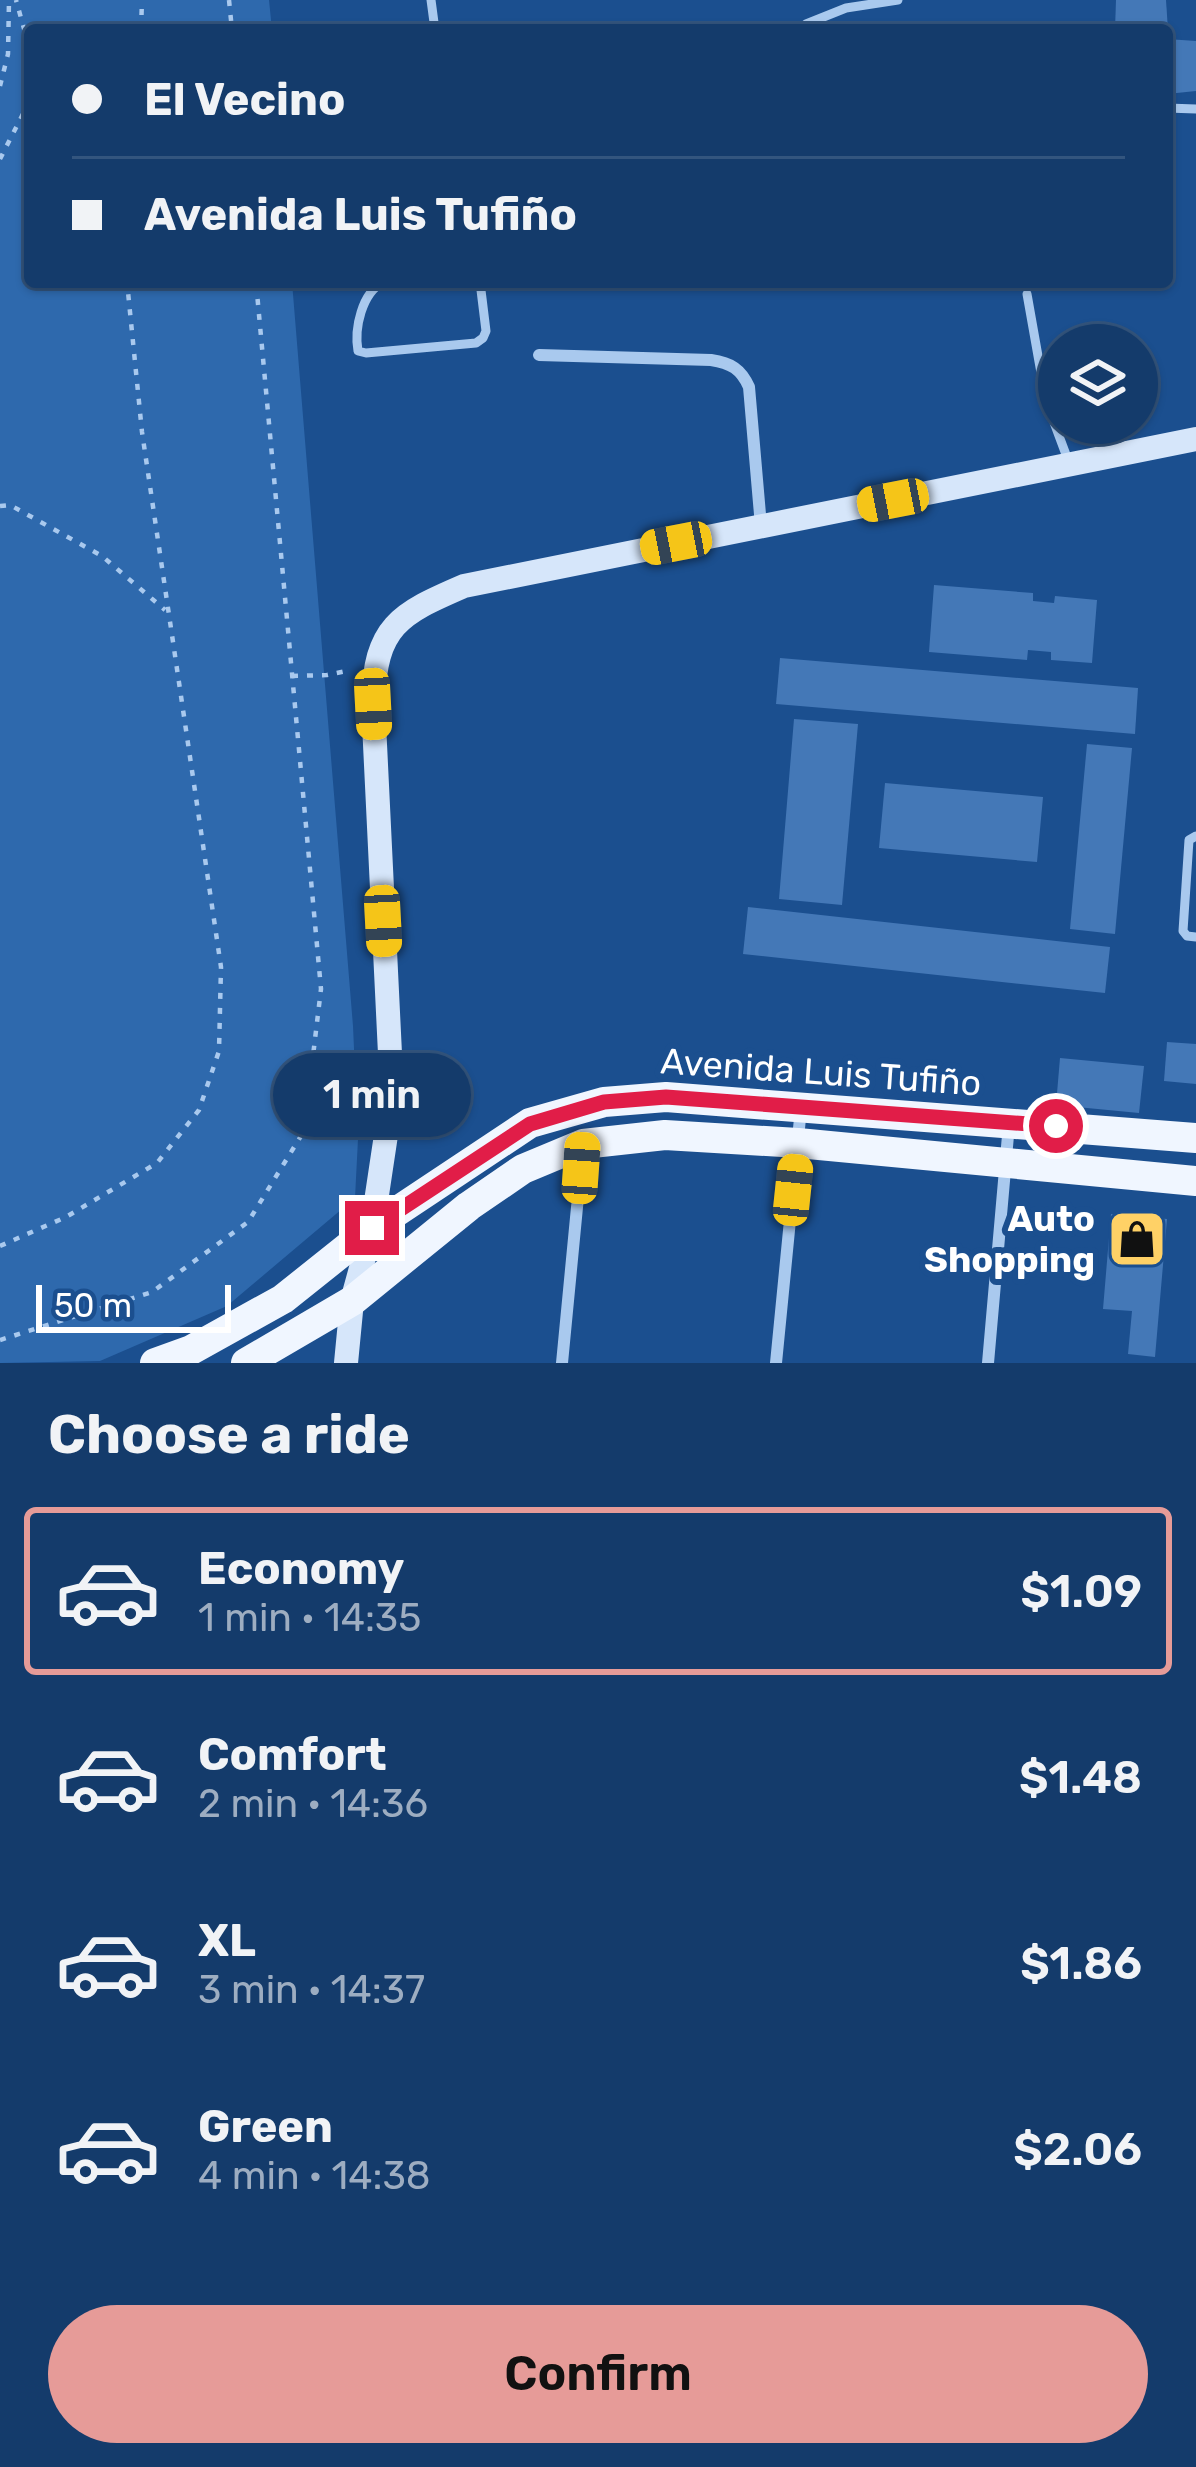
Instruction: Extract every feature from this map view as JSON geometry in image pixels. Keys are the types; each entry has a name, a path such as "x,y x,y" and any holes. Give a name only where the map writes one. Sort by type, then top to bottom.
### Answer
{"main road":[{"name":"Avenida Luis Tufiño","path":"154,1363 194,1356 283,1299 372,1228 530,1124 604,1102 666,1097 1196,1138"},
{"name":"Avenida Luis Tufiño","path":"246,1363 352,1300 523,1168 583,1144 665,1135 798,1143 1196,1181"}],"street":[{"path":"539,355 711,361 736,368 749,387 761,526"},
{"path":"346,1363 352,1300 372,1228 392,1095 373,683 386,636 397,622 412,609 464,586 1196,440"},
{"path":"776,1363 801,1107"},
{"path":"988,1363 1009,1123"},
{"path":"562,1363 583,1144"}],"lane":[{"path":"806,24 846,8 898,0"},
{"path":"372,288 356,342 358,351 367,353 476,343 486,331 481,288"},
{"path":"1027,294 1046,400 1070,465"},
{"path":"1196,836 1189,839 1183,931 1196,937"}],"path":[{"path":"0,86 12,0"},
{"path":"12,0 24,32"},
{"path":"0,159 24,112"},
{"path":"0,1246 66,1217 157,1163 199,1110 219,1051 220,967 142,432 128,288"},
{"path":"0,1340 152,1292 248,1222 304,1131 321,988 257,288"},
{"path":"0,506 10,505 102,556 168,612"},
{"path":"292,676 339,674 382,652"}],"shaded area":[{"path":"0,0 269,0 271,24 24,24 24,288 292,288 353,1026 358,1139 355,1198 227,1306 100,1361 0,1363"}],"building":[{"path":"1116,0 1166,0 1168,24 1115,24"},
{"path":"1173,39 1196,41 1196,91 1173,93"},
{"path":"934,585 1033,593 1033,601 1054,603 1055,596 1097,600 1092,663 1051,660 1051,652 1028,650 1027,660 929,652"},
{"path":"780,658 1138,688 1135,734 776,704"},
{"path":"794,719 858,724 842,905 779,899"},
{"path":"1087,744 1132,748 1115,934 1070,929"},
{"path":"885,783 1043,797 1037,862 879,848"},
{"path":"748,907 1110,947 1105,993 743,954"},
{"path":"1167,1042 1196,1044 1196,1084 1164,1081"},
{"path":"1060,1058 1144,1066 1139,1113 1056,1105"},
{"path":"1111,1214 1167,1219 1155,1357 1128,1354 1132,1311 1103,1309"}],"place":[{"name":"Auto Shopping","path":"1137,1239"}],"route":[{"path":"372,1228 530,1124 604,1102 666,1097 1056,1126"}]}
